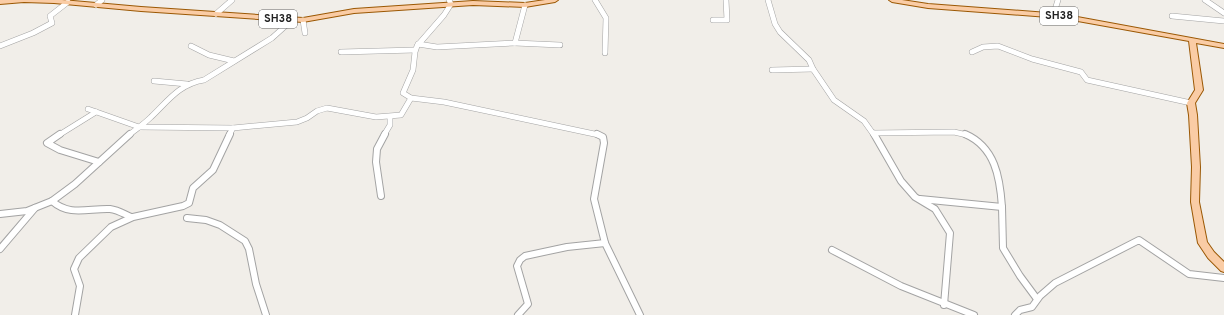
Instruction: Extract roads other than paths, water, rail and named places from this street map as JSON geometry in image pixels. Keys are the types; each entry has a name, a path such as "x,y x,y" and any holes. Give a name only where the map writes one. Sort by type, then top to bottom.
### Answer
{"main road":[{"name":"SH38","path":"0,2 24,0 68,2 141,9 304,20 354,11 450,2 525,5 555,0"},
{"name":"SH38","path":"892,0 936,7 1053,16 1224,46"},
{"path":"1192,40 1199,90 1191,103 1196,167 1194,202 1203,244 1211,255 1224,268"}],"street":[{"path":"96,4 102,0"},
{"path":"216,14 232,0"},
{"path":"595,0 606,18 605,53"},
{"path":"714,20 727,20 726,0"},
{"path":"768,0 775,24 780,32 809,60 813,69 834,100 864,121 873,133 901,180 918,199 935,209 950,233 944,305"},
{"path":"1053,16 1058,0"},
{"path":"1205,0 1224,13"},
{"path":"0,46 27,36 52,23 50,16 68,2"},
{"path":"450,2 441,22 418,44 414,50 413,71 403,93 411,98 444,102 596,134 602,137 604,143 594,199 605,243 640,315"},
{"path":"515,44 525,5"},
{"path":"1172,16 1224,21"},
{"path":"0,214 9,214 35,208 52,202 75,184 138,128 178,90 192,82 204,80 272,38 292,20"},
{"path":"304,20 305,33"},
{"path":"418,44 437,47 515,44 560,45"},
{"path":"191,46 209,54 234,61"},
{"path":"972,52 983,47 998,46 1032,59 1081,72 1087,80 1191,103"},
{"path":"341,52 414,50"},
{"path":"772,70 813,69"},
{"path":"154,81 187,84"},
{"path":"88,109 138,128 233,128 297,122 308,118 317,111 327,108 376,117 390,117 401,115 411,98"},
{"path":"96,112 46,143 60,150 99,162"},
{"path":"381,196 376,162 377,149 390,125 390,117"},
{"path":"75,315 81,287 79,278 74,269 79,258 111,227 131,217 183,206 189,202 193,188 213,170 233,128"},
{"path":"873,133 932,134 954,132 961,133 980,141 985,145 996,167 1000,180 1003,248 1020,276 1037,299"},
{"path":"918,199 1002,207"},
{"path":"52,202 57,207 69,211 113,209 131,217"},
{"path":"0,250 35,208"},
{"path":"187,218 206,220 220,225 245,241 249,249 256,284 266,315"},
{"path":"1015,315 1020,310 1032,307 1037,299 1055,283 1139,240 1189,274 1224,278"},
{"path":"518,315 528,304 517,266 520,260 525,256 537,253 605,243"},
{"path":"832,250 883,279 944,305 974,315"}]}
